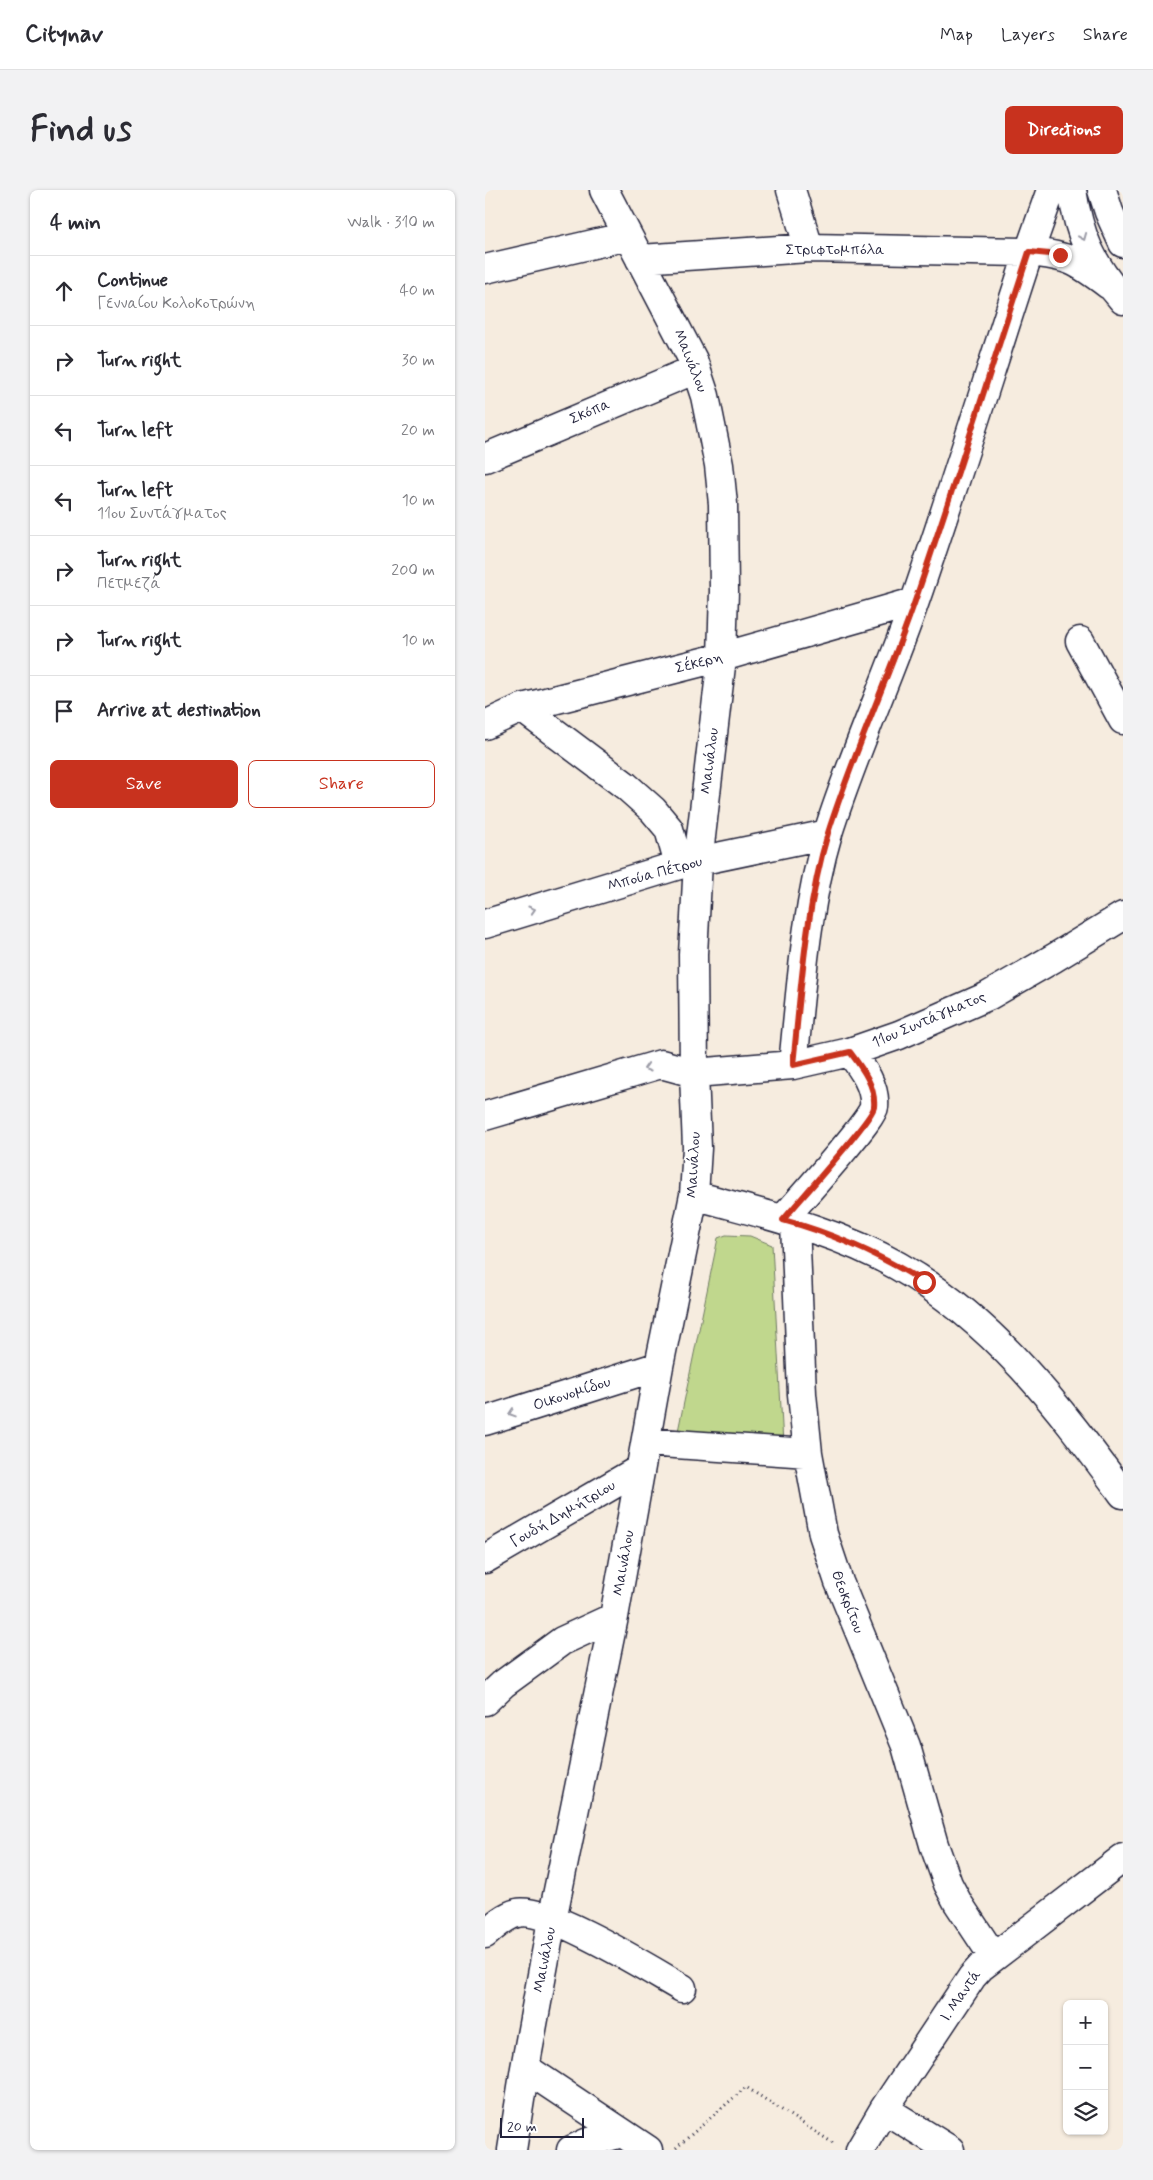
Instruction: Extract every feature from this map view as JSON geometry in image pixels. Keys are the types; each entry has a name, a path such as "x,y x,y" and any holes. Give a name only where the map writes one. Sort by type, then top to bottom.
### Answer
{"street":[{"name":"Μαινάλου","path":"512,2150 525,2068 553,1920 614,1617 659,1366 694,1195 697,1148 693,1074 693,954 688,863 722,657 724,591 723,504 713,431 696,369 673,320 603,190"},
{"path":"791,190 809,248"},
{"path":"793,1065 803,964 815,891 828,834 860,744 915,602 1051,190"},
{"path":"1072,190 1077,222 1089,251 1116,293"},
{"path":"1102,190 1109,212 1123,243"},
{"name":"Στριφτομπόλα","path":"485,269 634,248 809,248 1029,252 1060,255 1081,264 1116,293"},
{"name":"Σκόπα","path":"485,458 696,369"},
{"name":"Σέκερη","path":"485,725 523,708 722,657 915,602"},
{"path":"1080,641 1123,720"},
{"path":"523,708 626,786 653,810 669,829 688,863"},
{"name":"Μπούα Πέτρου","path":"485,924 688,863 828,834"},
{"name":"11ου Συντάγματος","path":"485,1116 661,1064 693,1074 793,1065 850,1052 916,1028 988,996 1123,916"},
{"path":"789,1221 874,1109 874,1094 871,1086 864,1071 850,1052"},
{"path":"694,1195 789,1221 842,1240 897,1265 969,1314 994,1336 1036,1381 1123,1494"},
{"name":"Θεοκρίτου","path":"789,1221 808,1452 823,1534 846,1600 905,1746 934,1845 946,1876 958,1903 993,1956"},
{"name":"Οικονομίδου","path":"485,1422 659,1366"},
{"path":"646,1442 808,1452"},
{"name":"Γουδή Δημήτριου","path":"485,1559 640,1469"},
{"path":"485,1701 503,1684 562,1642 614,1617"},
{"name":"Ι. Μαντά","path":"849,2148 884,2108 972,1978 993,1956 1123,1858"},
{"path":"485,1934 495,1925 516,1913 553,1920 614,1949 682,1988"},
{"path":"525,2068 648,2150"},
{"path":"884,2108 950,2150"},
{"path":"571,2150 586,2143 622,2133"}],"path":[{"path":"673,2150 746,2087 849,2148"}],"green space":[{"path":"726,1235 750,1236 772,1245 783,1444 677,1436 718,1238"}],"route":[{"path":"924,1282 897,1265 842,1240 783,1220 861,1128 874,1109 874,1094 864,1071 850,1052 793,1065 802,974 815,891 828,834 860,744 915,602 1029,252 1060,255"}]}
